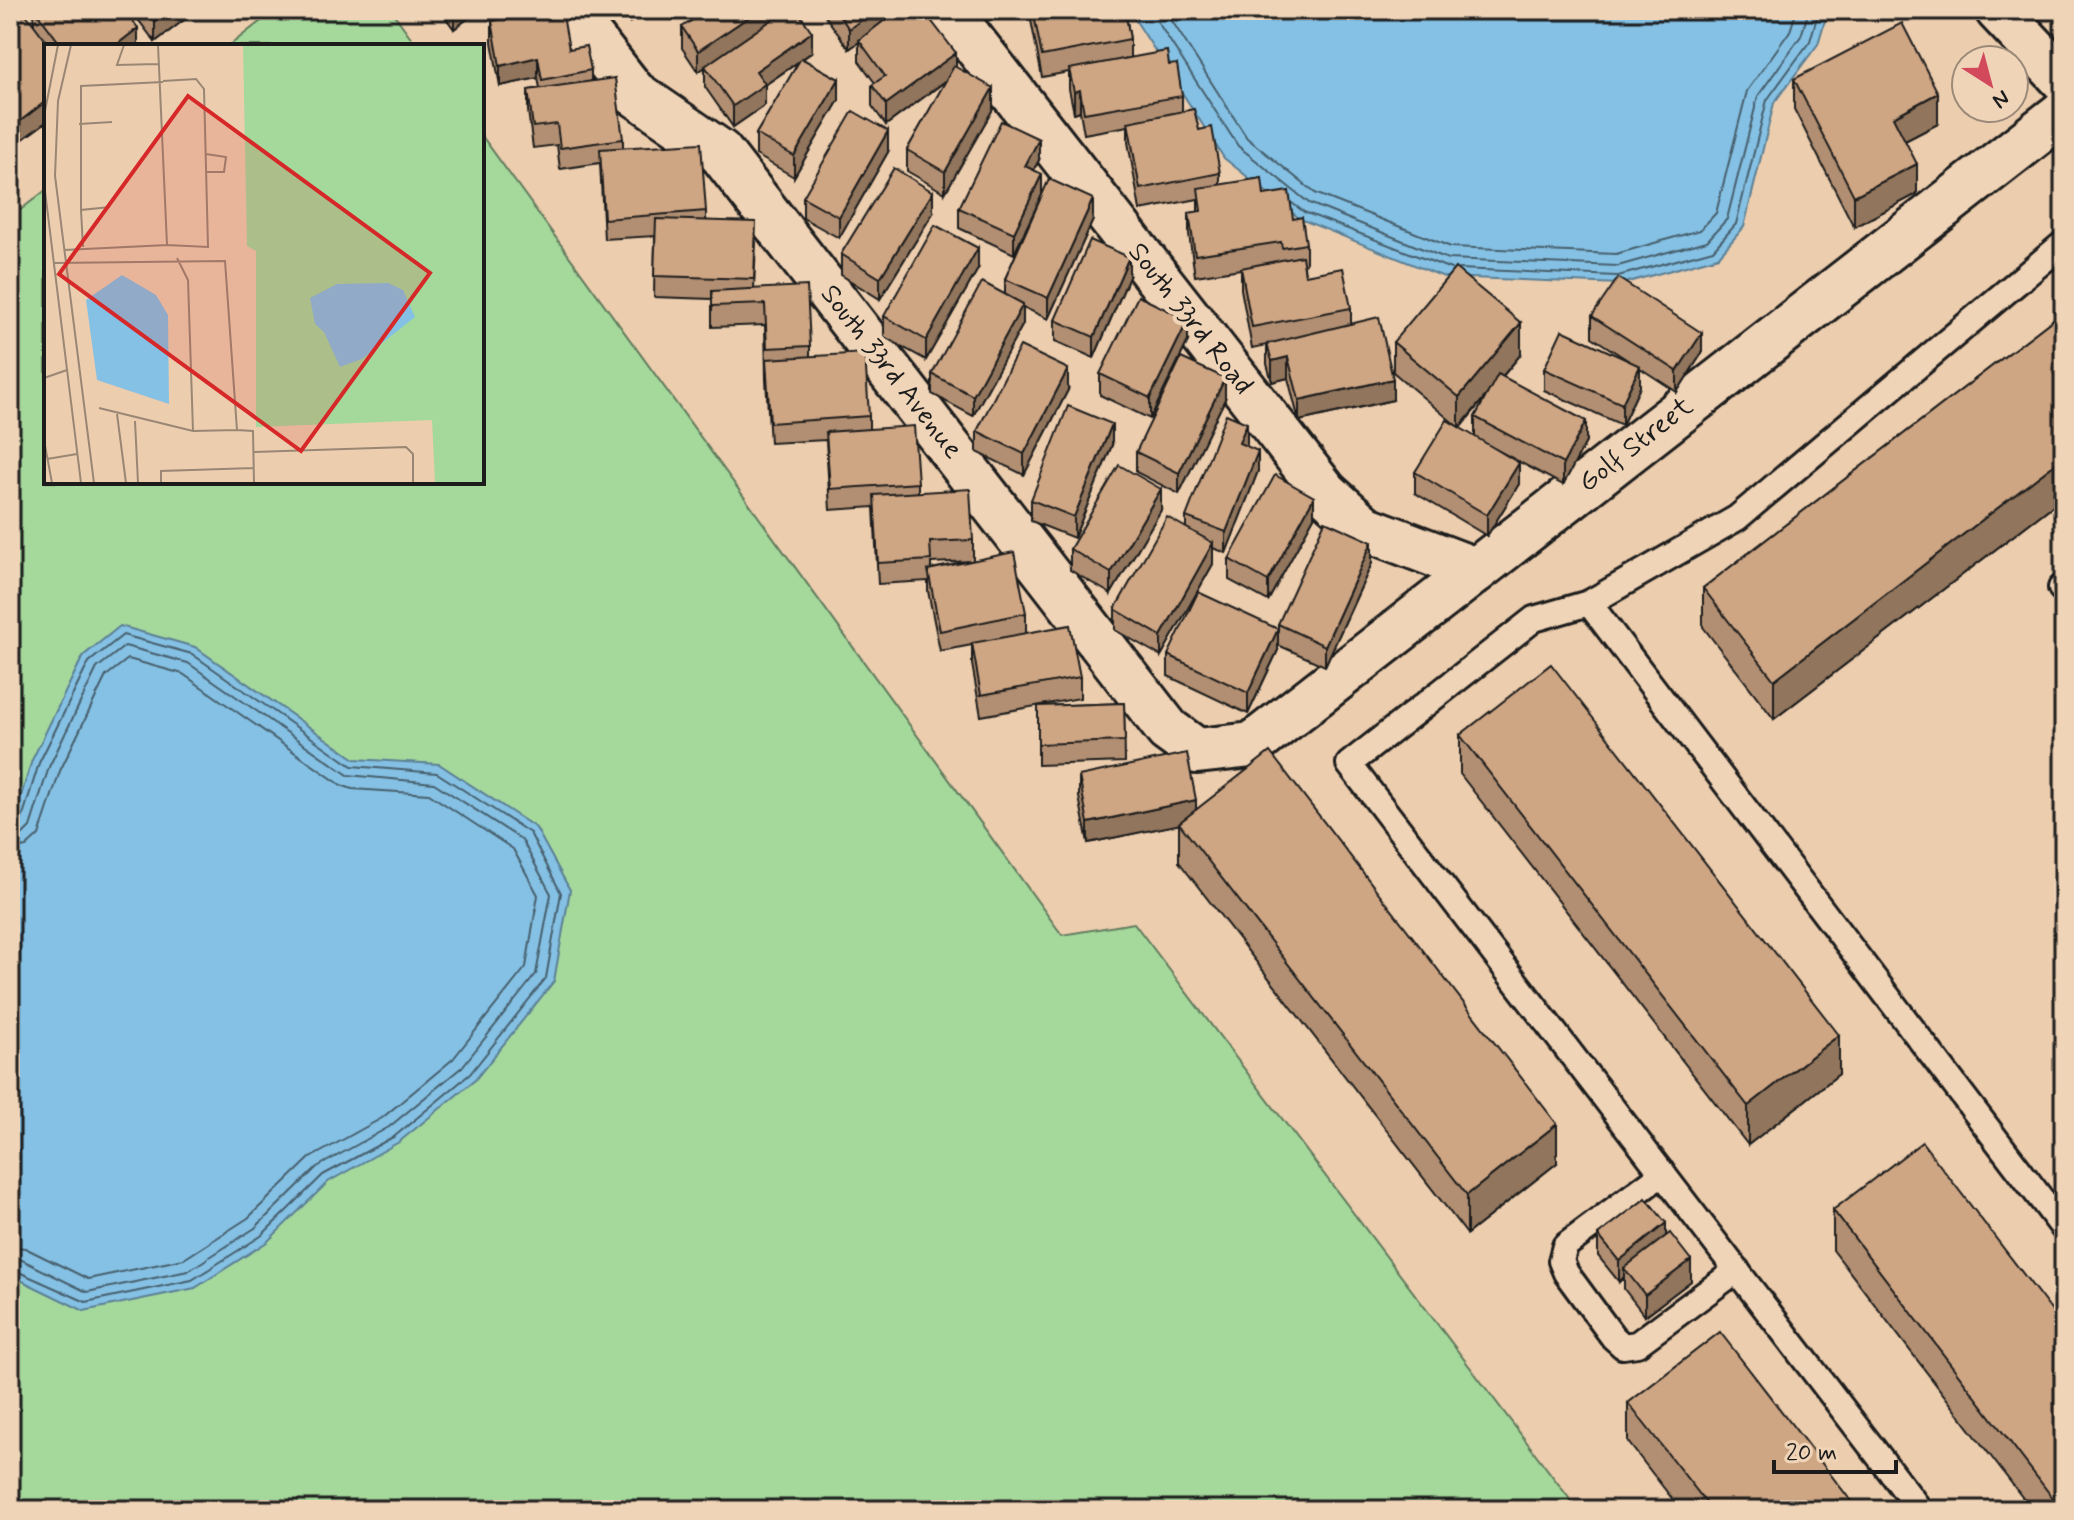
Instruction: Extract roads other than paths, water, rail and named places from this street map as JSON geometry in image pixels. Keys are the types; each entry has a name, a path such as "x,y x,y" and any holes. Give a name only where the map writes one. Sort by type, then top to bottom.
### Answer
{"street":[{"name":"South 33rd Avenue","path":"569,10 634,93 720,152 1168,730 1197,751"},
{"name":"South 33rd Road","path":"948,10 1325,492 1365,528 1475,570"},
{"path":"1998,10 2064,80"},
{"name":"Golf Street","path":"1197,751 1252,745 2064,112"}],"lane":[{"path":"1920,1510 1349,764 1534,619 1589,603 1737,518 2060,254"},
{"path":"1589,603 2064,1229"},
{"path":"1663,1173 1565,1246 1561,1261 1566,1273 1613,1337 1623,1346 1637,1344 1737,1270"}],"water":[{"path":"1129,10 1828,10 1818,44 1774,103 1744,227 1718,257 1621,284 1444,277 1300,219 1224,158"},
{"path":"120,626 195,647 355,759 439,764 536,828 570,890 554,981 475,1080 399,1142 328,1182 267,1242 195,1288 84,1311 10,1275 10,832 32,760 83,656"}]}
